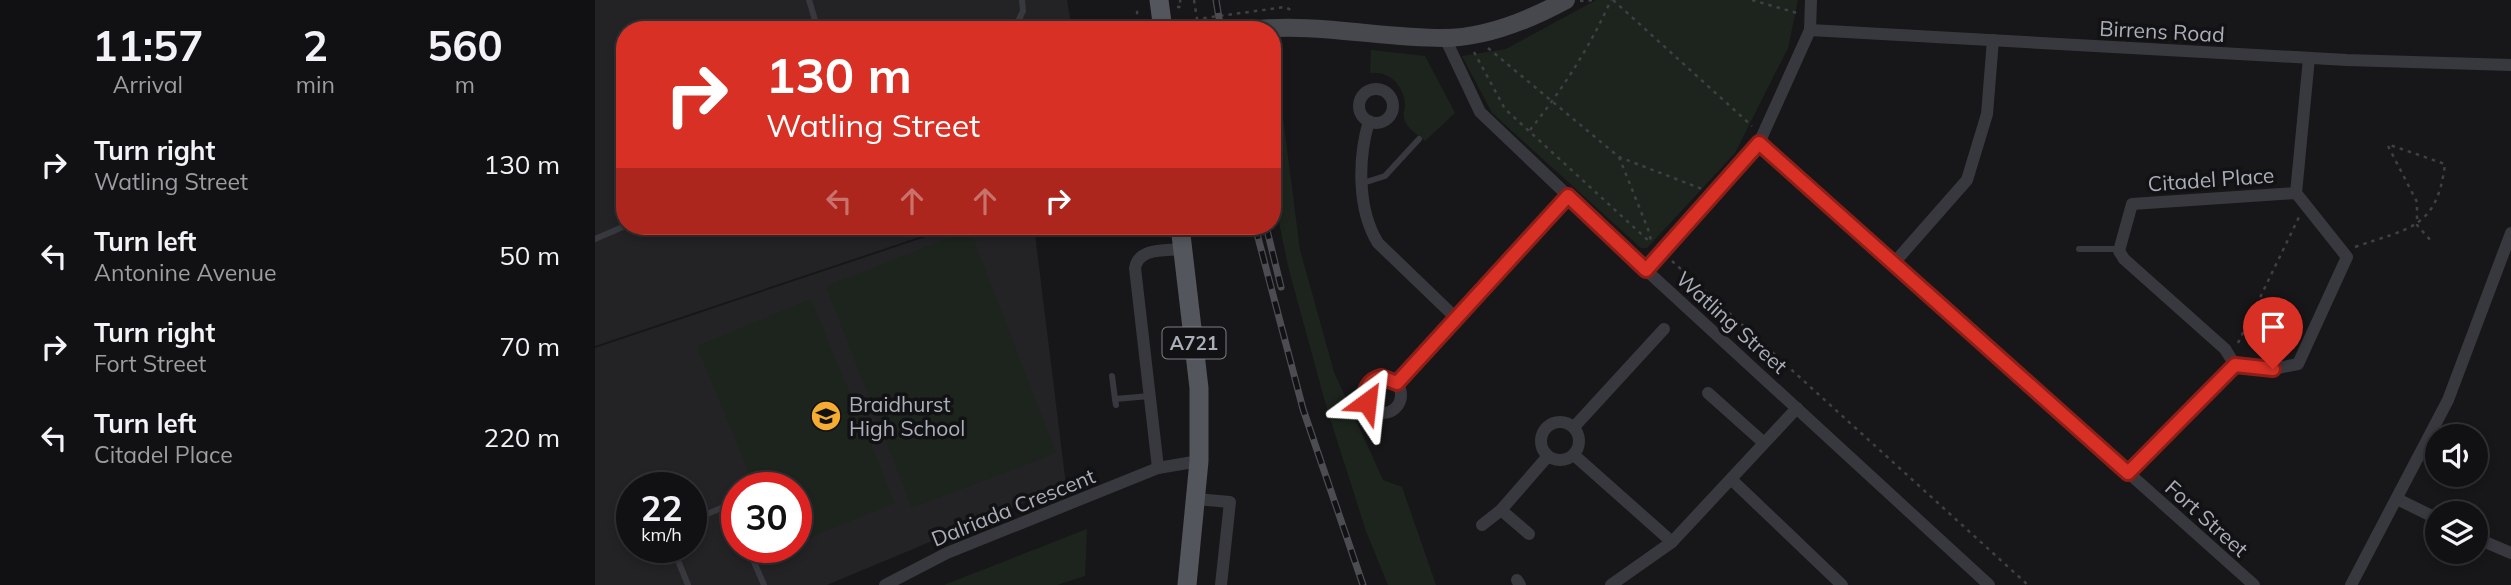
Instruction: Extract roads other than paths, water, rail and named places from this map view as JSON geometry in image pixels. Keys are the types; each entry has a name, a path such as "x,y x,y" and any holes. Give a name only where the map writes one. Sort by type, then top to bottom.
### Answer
{"main road":[{"path":"1159,0 1162,21"},
{"name":"A721","path":"1180,235 1199,388 1199,461 1187,585"}],"street":[{"path":"1646,270 1761,139 1811,23 1811,0"},
{"path":"1281,26 1445,38 1472,35 1524,21 1563,1"},
{"name":"Birrens Road","path":"1811,23 1993,40 2309,58 2511,65"},
{"name":"Watling Street","path":"1445,38 1480,113 1646,270 1989,585"},
{"path":"1894,264 1967,180 1987,114 1993,40"},
{"name":"Citadel Place","path":"2235,365 2273,369 2298,364 2347,257 2295,193 2309,58"},
{"path":"1369,121 1363,142 1366,218 1378,243 1457,319"},
{"name":"Fort Street","path":"1761,139 1894,264 2254,585"},
{"name":"Citadel Place","path":"2120,249 2132,204 2295,193"},
{"path":"1397,383 1568,196"},
{"path":"2351,585 2448,400 2511,233"},
{"path":"1158,468 1135,268 1137,259 1143,253 1182,249"},
{"path":"2120,249 2123,259 2225,349 2235,365 2128,473"},
{"path":"1574,427 1664,329"},
{"path":"1707,393 1764,443"},
{"path":"1611,585 1672,542 1797,408"},
{"path":"1563,422 1574,427 1579,438 1574,454 1559,460 1544,452 1541,440 1546,428 1551,424 1563,422"},
{"path":"1574,454 1672,542"},
{"path":"1482,525 1501,510 1548,456"},
{"name":"Dalriada Crescent","path":"885,585 947,553 1158,468 1199,461"},
{"path":"1732,480 1842,585"},
{"path":"1196,499 1230,502 1220,585"},
{"path":"2397,499 2425,513"},
{"path":"1501,510 1529,534"},
{"path":"2488,543 2511,553"}],"lane":[{"path":"809,0 815,21"},
{"path":"1018,21 1023,11 1022,0"},
{"path":"1363,183 1385,176 1419,139"},
{"path":"595,239 616,230"},
{"path":"2079,249 2120,249"},
{"path":"1112,376 1116,402 1150,396"},
{"path":"679,563 688,585"},
{"path":"754,563 764,585"}],"railway":[{"path":"1216,0 1220,21"},
{"path":"1257,235 1303,409 1363,585"},
{"path":"1268,235 1281,287"}],"place":[{"name":"Braidhurst High School","path":"826,416"}]}
